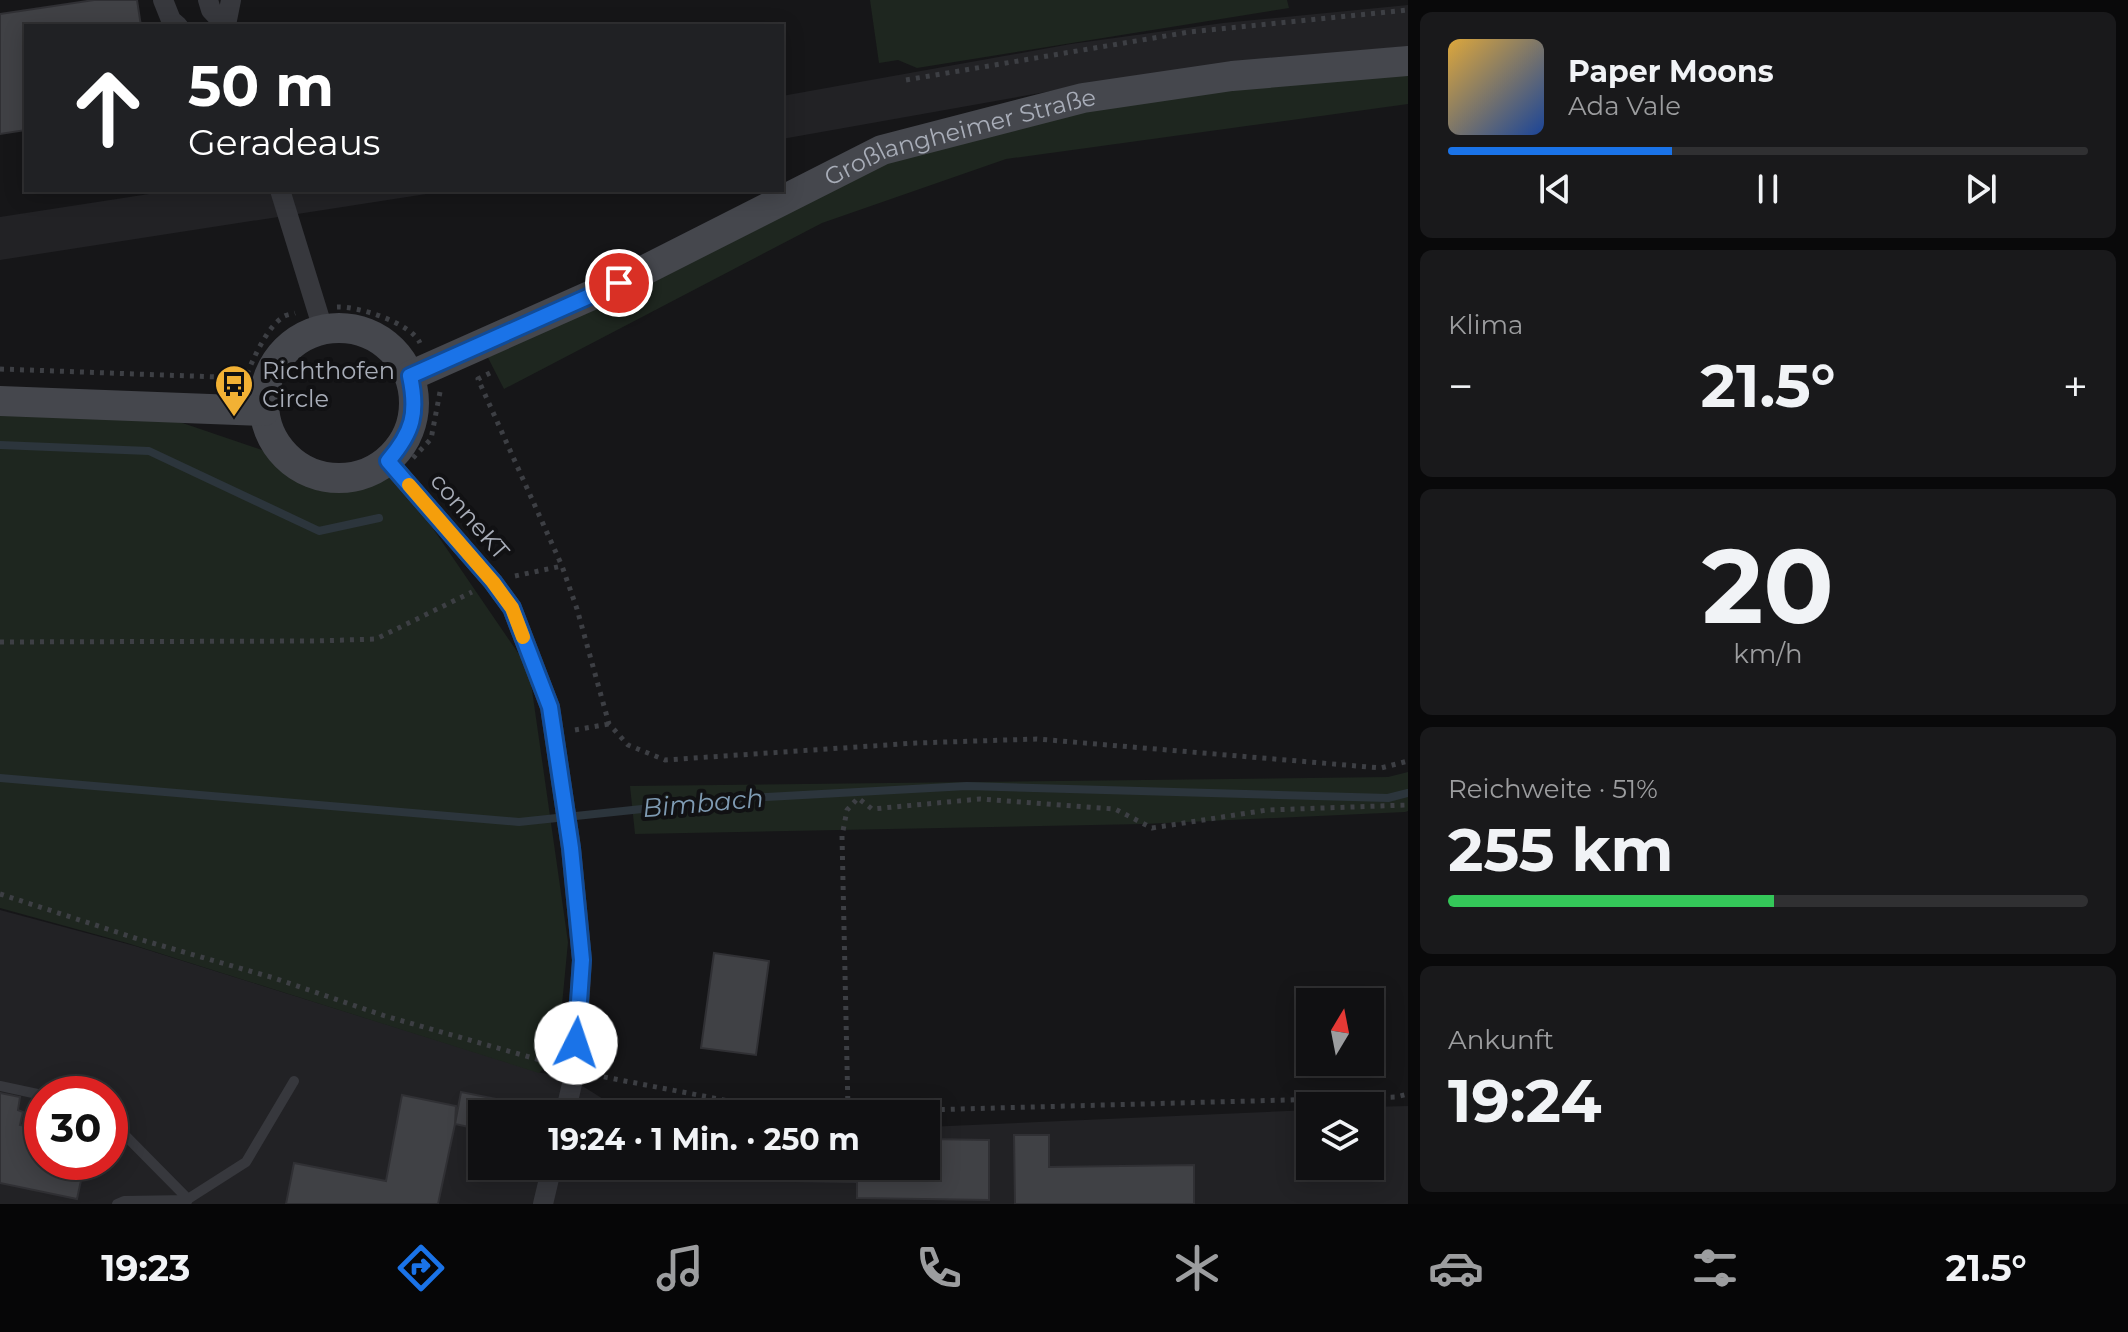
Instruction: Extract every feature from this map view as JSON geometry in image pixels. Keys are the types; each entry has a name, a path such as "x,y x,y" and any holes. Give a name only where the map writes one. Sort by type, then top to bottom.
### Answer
{"main road":[{"name":"Großlangheimer Straße","path":"420,371 619,283 882,150 1083,98 1232,76 1408,61"},
{"path":"319,318 365,332 384,342 420,371 413,422 392,466 345,479 322,477 300,468 282,453 270,434 264,411 264,389 272,368 285,350 319,318"},
{"path":"0,401 264,411"}],"street":[{"path":"163,0 176,24"},
{"path":"208,0 211,10 224,24"},
{"path":"226,24 231,0"},
{"path":"281,192 319,318"},
{"name":"conneKT","path":"392,466 512,608 550,707 571,848 582,960 575,1071"},
{"path":"568,1100 575,1071"},
{"path":"543,1204 549,1180"}],"lane":[{"path":"117,1204 124,1201 190,1202 246,1162 294,1081"},
{"path":"0,1086 24,1091"},
{"path":"128,1138 190,1202"}],"path":[{"path":"906,80 1189,32 1408,10"},
{"path":"0,369 245,378 269,333 284,316 319,318 345,307 392,320 418,337 420,371 440,388 431,439 419,454 392,466"},
{"path":"492,372 478,379 562,566 609,724 628,745 665,760 916,743 1037,739 1381,768 1408,761"},
{"path":"535,570 562,566"},
{"path":"0,642 376,639 493,582"},
{"path":"554,733 609,724"},
{"path":"848,1100 842,836 847,810 858,798 872,809 980,799 1115,809 1152,828 1267,810 1408,805"},
{"path":"0,894 135,938 274,978 385,1016 539,1058 575,1071 724,1100"},
{"path":"940,1110 1396,1097 1408,1094"}],"shaded area":[{"path":"870,0 1287,0 1289,8 917,68 898,60 879,63"},
{"path":"1408,5 1408,46 1243,63 1091,84 784,139 784,96 1071,44 1223,23"},
{"path":"1408,69 1408,104 1006,159 822,223 504,389 481,344 882,150 1083,98"},
{"path":"162,192 439,192 0,260 0,217"},
{"path":"0,409 159,415 262,450 319,491 395,473 529,669 568,942 560,1026 553,1059 539,1073 127,943 0,908"},
{"path":"1408,772 1408,811 1405,812 1144,824 635,834 630,786 1388,777"},
{"path":"0,910 135,946 542,1073 568,1077 605,1100 468,1100 468,1180 940,1180 940,1126 1296,1111 1296,1180 1384,1180 1384,1107 1408,1106 1408,1204 0,1204"}],"building":[{"path":"94,0 137,0 141,24 24,24 24,130 0,134 0,14"},
{"path":"714,953 769,961 756,1055 701,1048"},
{"path":"461,1092 501,1100 468,1100 468,1127 455,1124"},
{"path":"0,1093 20,1097 18,1110 23,1112 20,1125 24,1126 24,1180 81,1180 77,1199 0,1183"},
{"path":"402,1095 456,1106 438,1204 286,1204 294,1163 386,1181"},
{"path":"1014,1135 1049,1135 1049,1167 1194,1165 1194,1204 1015,1204"},
{"path":"940,1139 989,1140 989,1200 857,1198 857,1182 732,1180 940,1180"}],"waterway":[{"path":"0,445 149,451 319,531 379,518"},
{"name":"Bimbach","path":"0,778 519,822 746,798 967,786 1388,798 1408,793"}],"slow traffic":[{"path":"409,485 493,582 512,608 523,637"}],"place":[{"name":"Richthofen Circle","path":"234,418"}],"route":[{"path":"576,1043 582,960 571,848 550,707 512,608 388,461 403,444 413,422 415,399 410,376 619,283"}]}
